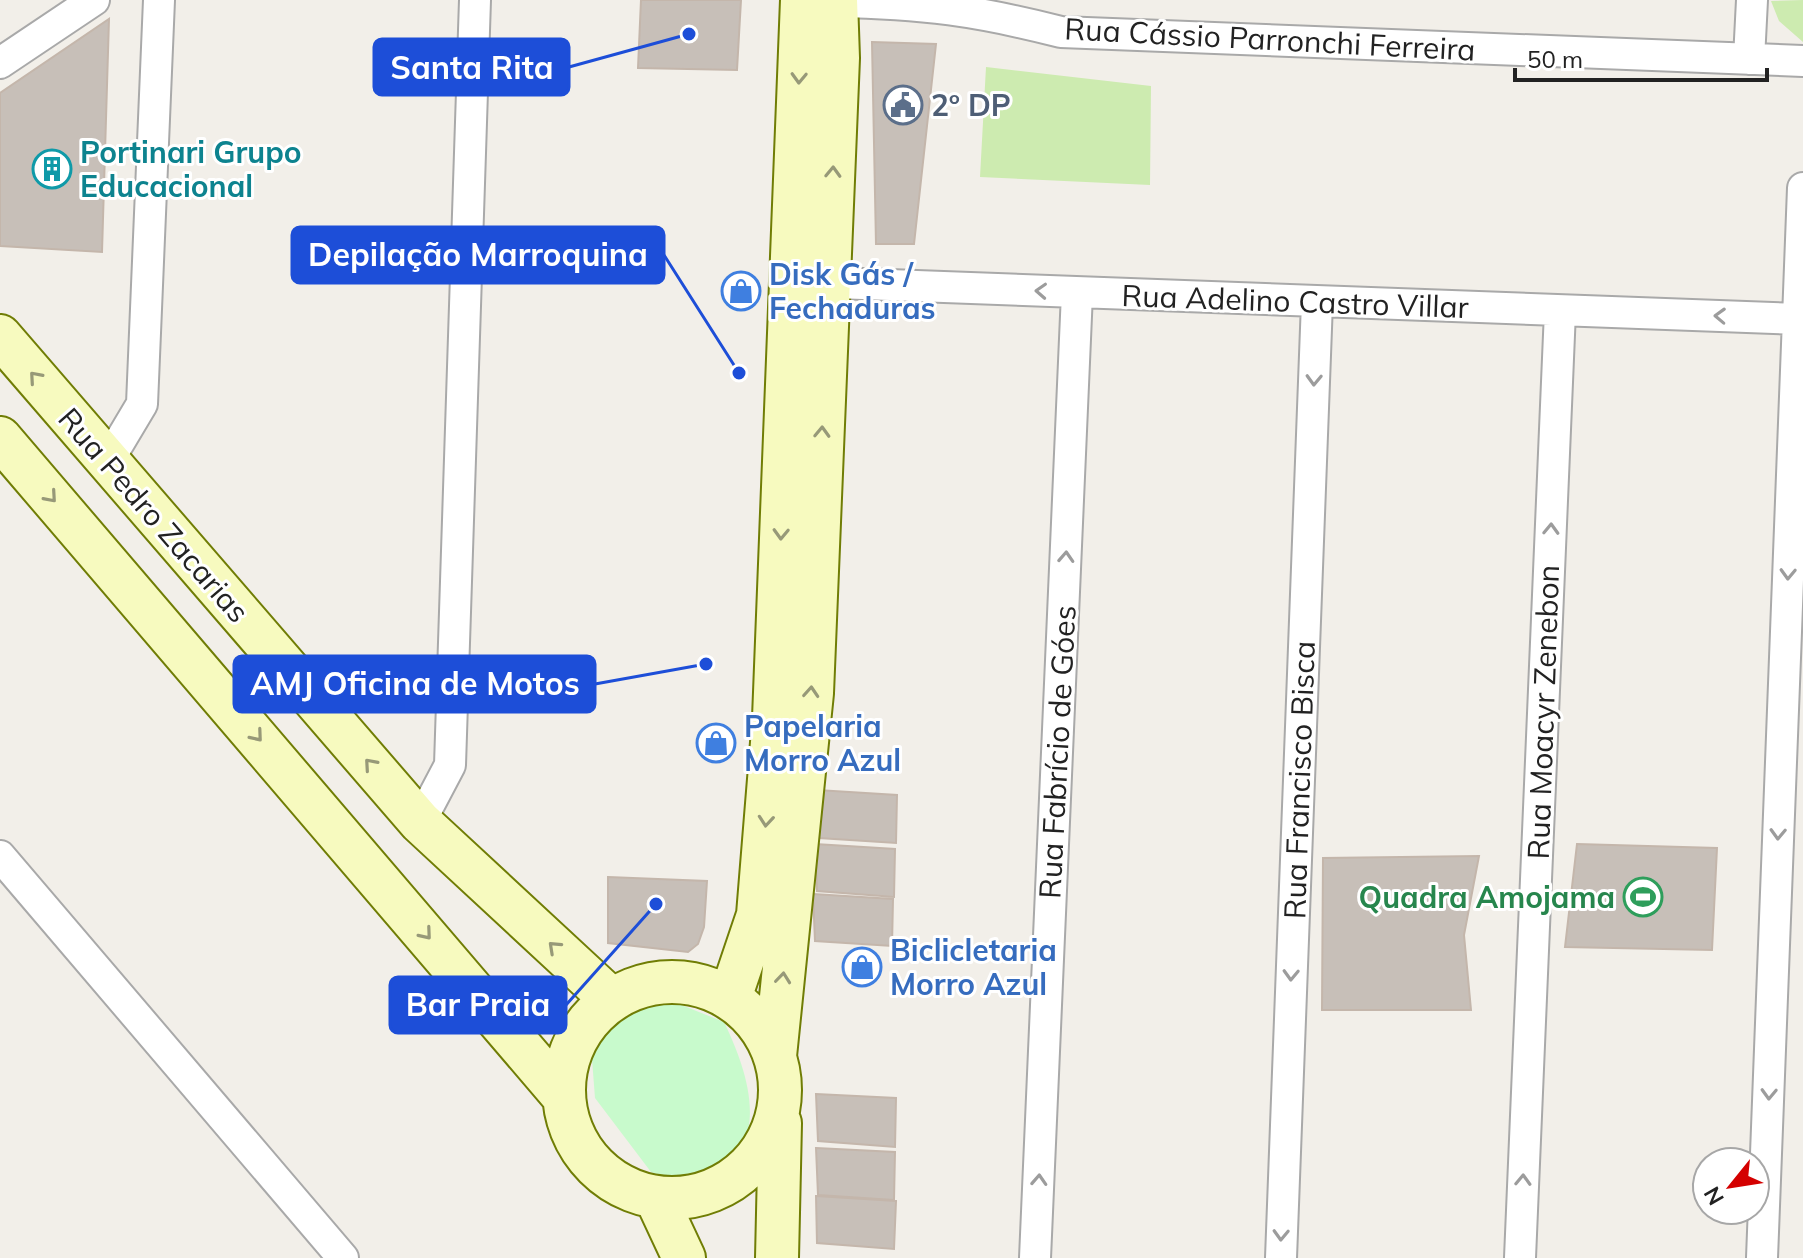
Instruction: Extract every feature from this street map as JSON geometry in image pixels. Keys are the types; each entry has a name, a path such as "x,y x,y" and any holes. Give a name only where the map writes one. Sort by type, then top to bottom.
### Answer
{"street":[{"path":"0,63 94,0"},
{"path":"108,461 142,404 159,0"},
{"path":"420,822 450,765 475,0"},
{"path":"1749,59 1752,0"},
{"path":"730,998 758,915 810,282 838,58 825,1"},
{"name":"Rua Cássio Parronchi Ferreira","path":"825,1 915,3 980,12 1061,32 1803,61"},
{"path":"1762,1258 1803,188"},
{"path":"777,1258 778,1074 757,1023 730,998 701,986 670,982 640,987 612,1000 585,1026 568,1059 563,1096 572,1132 592,1163 621,1186 656,1198 693,1197 727,1185 755,1161 774,1129 778,1074 812,693 810,282"},
{"name":"Rua Adelino Castro Villar","path":"810,282 1798,319"},
{"name":"Rua Fabrício de Góes","path":"1035,1258 1077,293"},
{"name":"Rua Francisco Bisca","path":"1281,1258 1317,302"},
{"name":"Rua Moacyr Zenebon","path":"1520,1258 1560,311"},
{"name":"Rua Pedro Zacarias","path":"0,336 420,822 612,1000"},
{"path":"0,438 563,1096"},
{"path":"0,856 343,1258"},
{"path":"656,1198 684,1258"}],"green space":[{"path":"1803,0 1803,42 1779,21 1771,1"},
{"path":"986,67 1151,86 1150,185 980,177"},
{"path":"674,1002 724,1022 740,1060 749,1101 745,1140 736,1157 720,1172 691,1186 651,1172 595,1098 592,1059 609,1026 633,1003"}],"building":[{"path":"641,0 741,0 737,70 638,68"},
{"name":"Portinari Grupo Educacional","path":"109,19 102,252 0,246 0,93"},
{"path":"872,42 936,44 914,244 876,244"},
{"path":"817,790 897,795 896,843 819,838"},
{"path":"815,844 895,849 894,897 817,891"},
{"name":"Quadra Amojama","path":"1577,844 1717,848 1712,950 1565,947"},
{"path":"1479,856 1464,935 1471,1010 1322,1010 1323,858"},
{"path":"608,877 707,881 704,927 698,944 688,952 608,943"},
{"path":"813,894 893,899 892,946 815,941"},
{"path":"816,1094 896,1098 895,1147 818,1141"},
{"path":"816,1148 895,1152 894,1200 818,1195"},
{"path":"816,1196 896,1201 894,1249 817,1243"}],"place":[{"name":"Santa Rita","path":"689,34"},
{"name":"2º DP","path":"903,105"},
{"name":"Portinari Grupo Educacional","path":"52,169"},
{"name":"Disk Gás / Fechaduras","path":"741,291"},
{"name":"Depilação Marroquina","path":"739,373"},
{"name":"AMJ Oficina de Motos","path":"706,664"},
{"name":"Papelaria Morro Azul","path":"716,743"},
{"name":"Quadra Amojama","path":"1643,897"},
{"name":"Bar Praia","path":"656,904"},
{"name":"Biclicletaria Morro Azul","path":"862,967"}]}
